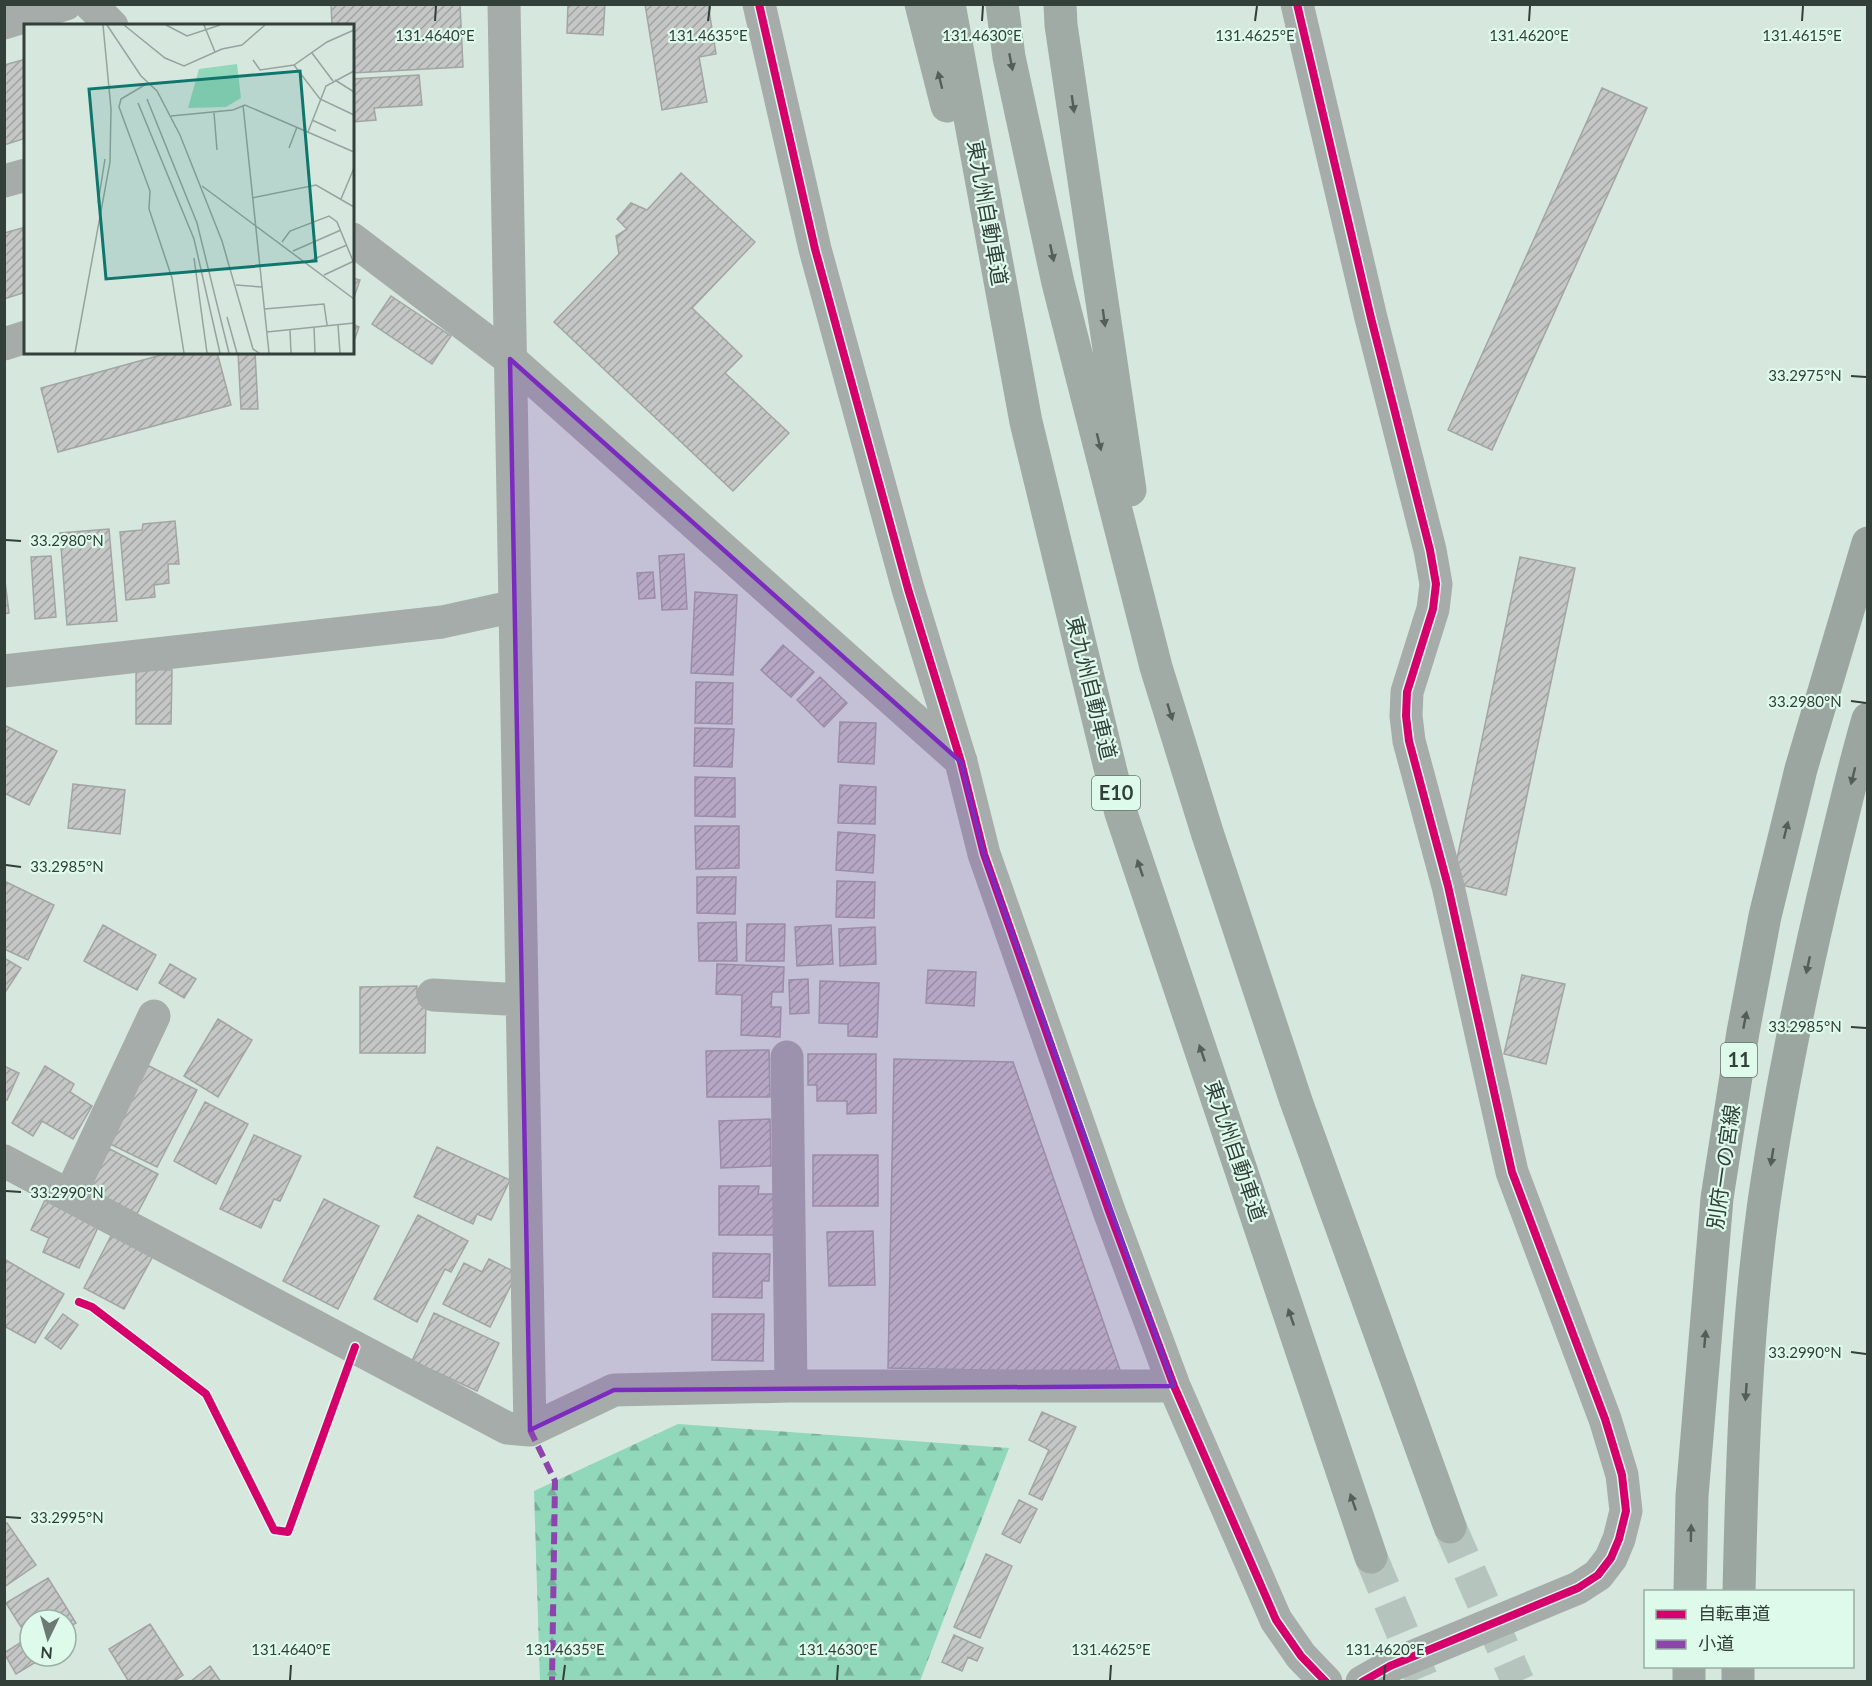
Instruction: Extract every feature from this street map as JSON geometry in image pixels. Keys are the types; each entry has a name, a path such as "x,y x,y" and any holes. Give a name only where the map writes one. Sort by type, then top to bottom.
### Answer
{"highway":[{"path":"921,4 1026,422"},
{"name":"東九州自動車道","path":"948,4 1026,422 1121,813 1371,1557"},
{"path":"1002,4 1009,57 1058,283 1156,667 1207,832 1296,1101 1450,1527"},
{"path":"1060,4 1061,25 1156,667"}],"main road":[{"name":"別府一の宮線","path":"1690,1590 1692,1496 1717,1198 1743,1032 1765,916 1801,769 1868,543"},
{"name":"11","path":"1739,1590 1749,1342 1764,1203 1787,1066 1814,934 1868,719"}],"street":[{"path":"4,23 66,4"},
{"path":"90,4 110,24"},
{"path":"504,4 530,1430"},
{"path":"759,4 818,261 908,590 961,762 984,854 1108,1211 1174,1386 1276,1620 1301,1656 1326,1682"},
{"path":"1297,4 1371,318 1431,550 1436,584 1434,609 1407,692 1406,716 1409,741 1448,886 1512,1172 1605,1419 1622,1475 1626,1511 1619,1539 1611,1558 1598,1575 1578,1588 1390,1666 1362,1682"},
{"path":"4,181 24,176"},
{"path":"354,241 510,359 961,762"},
{"path":"4,344 24,339"},
{"path":"4,670 442,622 514,606"},
{"path":"433,995 522,1000"},
{"path":"70,1195 154,1016"},
{"path":"787,1057 791,1386"},
{"path":"4,1161 507,1428 530,1430 614,1390 791,1386 1174,1386"}],"highlighted area":[{"path":"510,359 961,762 984,854 1174,1386 614,1390 530,1430"}],"green space":[{"path":"678,1424 1009,1448 920,1681 540,1681 534,1491"}],"building":[{"path":"331,4 460,4 463,67 354,73 354,24 332,24"},
{"path":"568,4 605,4 603,35 567,33"},
{"path":"645,4 708,4 716,54 699,57 707,102 662,110"},
{"path":"24,60 24,139 4,145 4,65"},
{"path":"419,75 422,105 374,108 376,120 354,122 354,79"},
{"path":"1602,88 1647,108 1492,450 1448,430"},
{"path":"681,173 755,242 692,308 742,356 725,373 789,433 733,491 554,322 619,254 616,236 627,229 617,219 631,203 647,210"},
{"path":"24,228 24,293 4,299 4,233"},
{"path":"354,278 360,280 354,297"},
{"path":"391,296 451,336 432,364 372,324"},
{"path":"354,325 359,327 354,341"},
{"path":"165,354 218,354 231,405 58,452 41,388"},
{"path":"238,354 255,354 258,409 241,409"},
{"path":"175,521 179,564 168,564 169,583 154,585 155,597 126,600 120,532 142,530 143,524"},
{"path":"109,529 117,621 67,625 60,533"},
{"path":"684,554 687,609 662,610 659,556"},
{"path":"51,556 56,617 35,619 31,557"},
{"path":"1520,557 1575,568 1506,895 1452,883"},
{"path":"653,572 655,598 639,599 637,573"},
{"path":"4,582 9,613 4,614"},
{"path":"695,592 737,595 733,675 691,673"},
{"path":"783,645 814,672 791,697 761,670"},
{"path":"136,669 172,670 171,724 136,724"},
{"path":"820,677 847,703 824,727 797,700"},
{"path":"696,682 733,683 732,724 695,723"},
{"path":"840,722 876,723 874,764 838,762"},
{"path":"4,725 57,751 29,805 4,793"},
{"path":"695,728 734,729 732,767 694,766"},
{"path":"695,777 735,778 735,817 695,816"},
{"path":"73,784 125,790 120,834 68,828"},
{"path":"840,785 876,787 875,824 838,823"},
{"path":"695,826 739,826 739,868 696,869"},
{"path":"838,832 875,835 873,873 836,870"},
{"path":"697,877 736,877 735,914 697,913"},
{"path":"4,881 54,905 28,960 4,949"},
{"path":"837,881 875,882 874,918 836,917"},
{"path":"736,922 737,961 699,961 698,923"},
{"path":"747,924 785,924 784,961 746,961"},
{"path":"103,925 156,955 137,990 84,961"},
{"path":"831,925 833,964 797,966 795,927"},
{"path":"875,927 876,964 840,966 839,929"},
{"path":"4,958 21,968 4,994"},
{"path":"170,964 196,979 184,998 159,983"},
{"path":"717,964 784,967 783,992 772,992 771,1007 781,1007 780,1037 741,1035 742,995 716,994"},
{"path":"928,970 976,972 974,1006 926,1003"},
{"path":"1522,975 1565,984 1546,1064 1504,1054"},
{"path":"808,979 809,1013 790,1014 789,980"},
{"path":"820,981 879,983 877,1037 848,1036 848,1024 819,1023"},
{"path":"417,986 417,997 426,998 425,1053 360,1053 360,987"},
{"path":"218,1019 252,1040 218,1097 184,1076"},
{"path":"769,1050 770,1097 707,1097 706,1051"},
{"path":"808,1054 876,1054 876,1113 847,1114 847,1101 817,1101 817,1085 808,1085"},
{"path":"894,1059 1013,1062 1121,1373 888,1368"},
{"path":"147,1065 197,1090 157,1167 108,1143"},
{"path":"4,1066 19,1073 7,1100 4,1099"},
{"path":"45,1066 74,1084 70,1092 92,1106 73,1139 42,1121 33,1136 12,1123"},
{"path":"205,1102 248,1124 216,1184 174,1161"},
{"path":"770,1119 771,1166 721,1168 719,1121"},
{"path":"254,1135 301,1156 280,1201 274,1199 261,1228 220,1209"},
{"path":"104,1146 158,1174 137,1214 91,1190 89,1175"},
{"path":"437,1147 510,1180 491,1220 477,1214 473,1224 414,1197"},
{"path":"813,1155 878,1155 878,1206 813,1206"},
{"path":"719,1186 759,1186 758,1194 779,1194 778,1235 719,1235"},
{"path":"46,1198 100,1223 79,1268 43,1252 49,1238 31,1230"},
{"path":"324,1199 379,1226 338,1309 283,1281"},
{"path":"418,1215 468,1241 451,1272 445,1269 417,1322 374,1299"},
{"path":"873,1231 875,1285 829,1286 827,1232"},
{"path":"112,1234 153,1256 124,1309 84,1288"},
{"path":"713,1253 770,1254 769,1281 762,1281 762,1298 713,1297"},
{"path":"4,1259 64,1294 35,1343 4,1326"},
{"path":"489,1259 517,1273 490,1327 443,1304 464,1263 482,1272"},
{"path":"434,1313 499,1343 477,1391 412,1361"},
{"path":"63,1314 78,1325 61,1349 45,1338"},
{"path":"712,1314 764,1314 763,1361 712,1360"},
{"path":"1042,1412 1076,1427 1042,1500 1029,1494 1049,1450 1029,1440"},
{"path":"1019,1500 1037,1509 1020,1543 1002,1534"},
{"path":"7,1523 36,1565 4,1587 4,1525"},
{"path":"986,1554 1012,1566 980,1638 954,1627"},
{"path":"48,1578 67,1608 18,1608 18,1622 6,1603"},
{"path":"150,1624 183,1675 173,1682 129,1682 109,1649"},
{"path":"954,1635 983,1648 977,1661 968,1657 962,1671 942,1662"},
{"path":"18,1644 18,1668 26,1668 16,1674 4,1653"},
{"path":"210,1666 221,1682 190,1682"}],"tunnel":[{"path":"1450,1527 1518,1682"},
{"path":"1371,1557 1423,1682"}],"marked path":[{"path":"530,1430 555,1481 552,1682"}],"cycle path":[{"path":"759,4 815,249 908,589 961,762 984,854 1109,1211 1174,1386 1276,1620 1301,1656 1326,1682"},
{"path":"1297,4 1371,318 1430,550 1436,584 1433,609 1407,692 1406,716 1409,741 1448,886 1512,1172 1605,1419 1622,1475 1626,1511 1619,1539 1611,1558 1598,1575 1578,1588 1390,1666 1362,1682"},
{"path":"79,1302 92,1307 206,1394 274,1530 288,1532 355,1347"}]}
